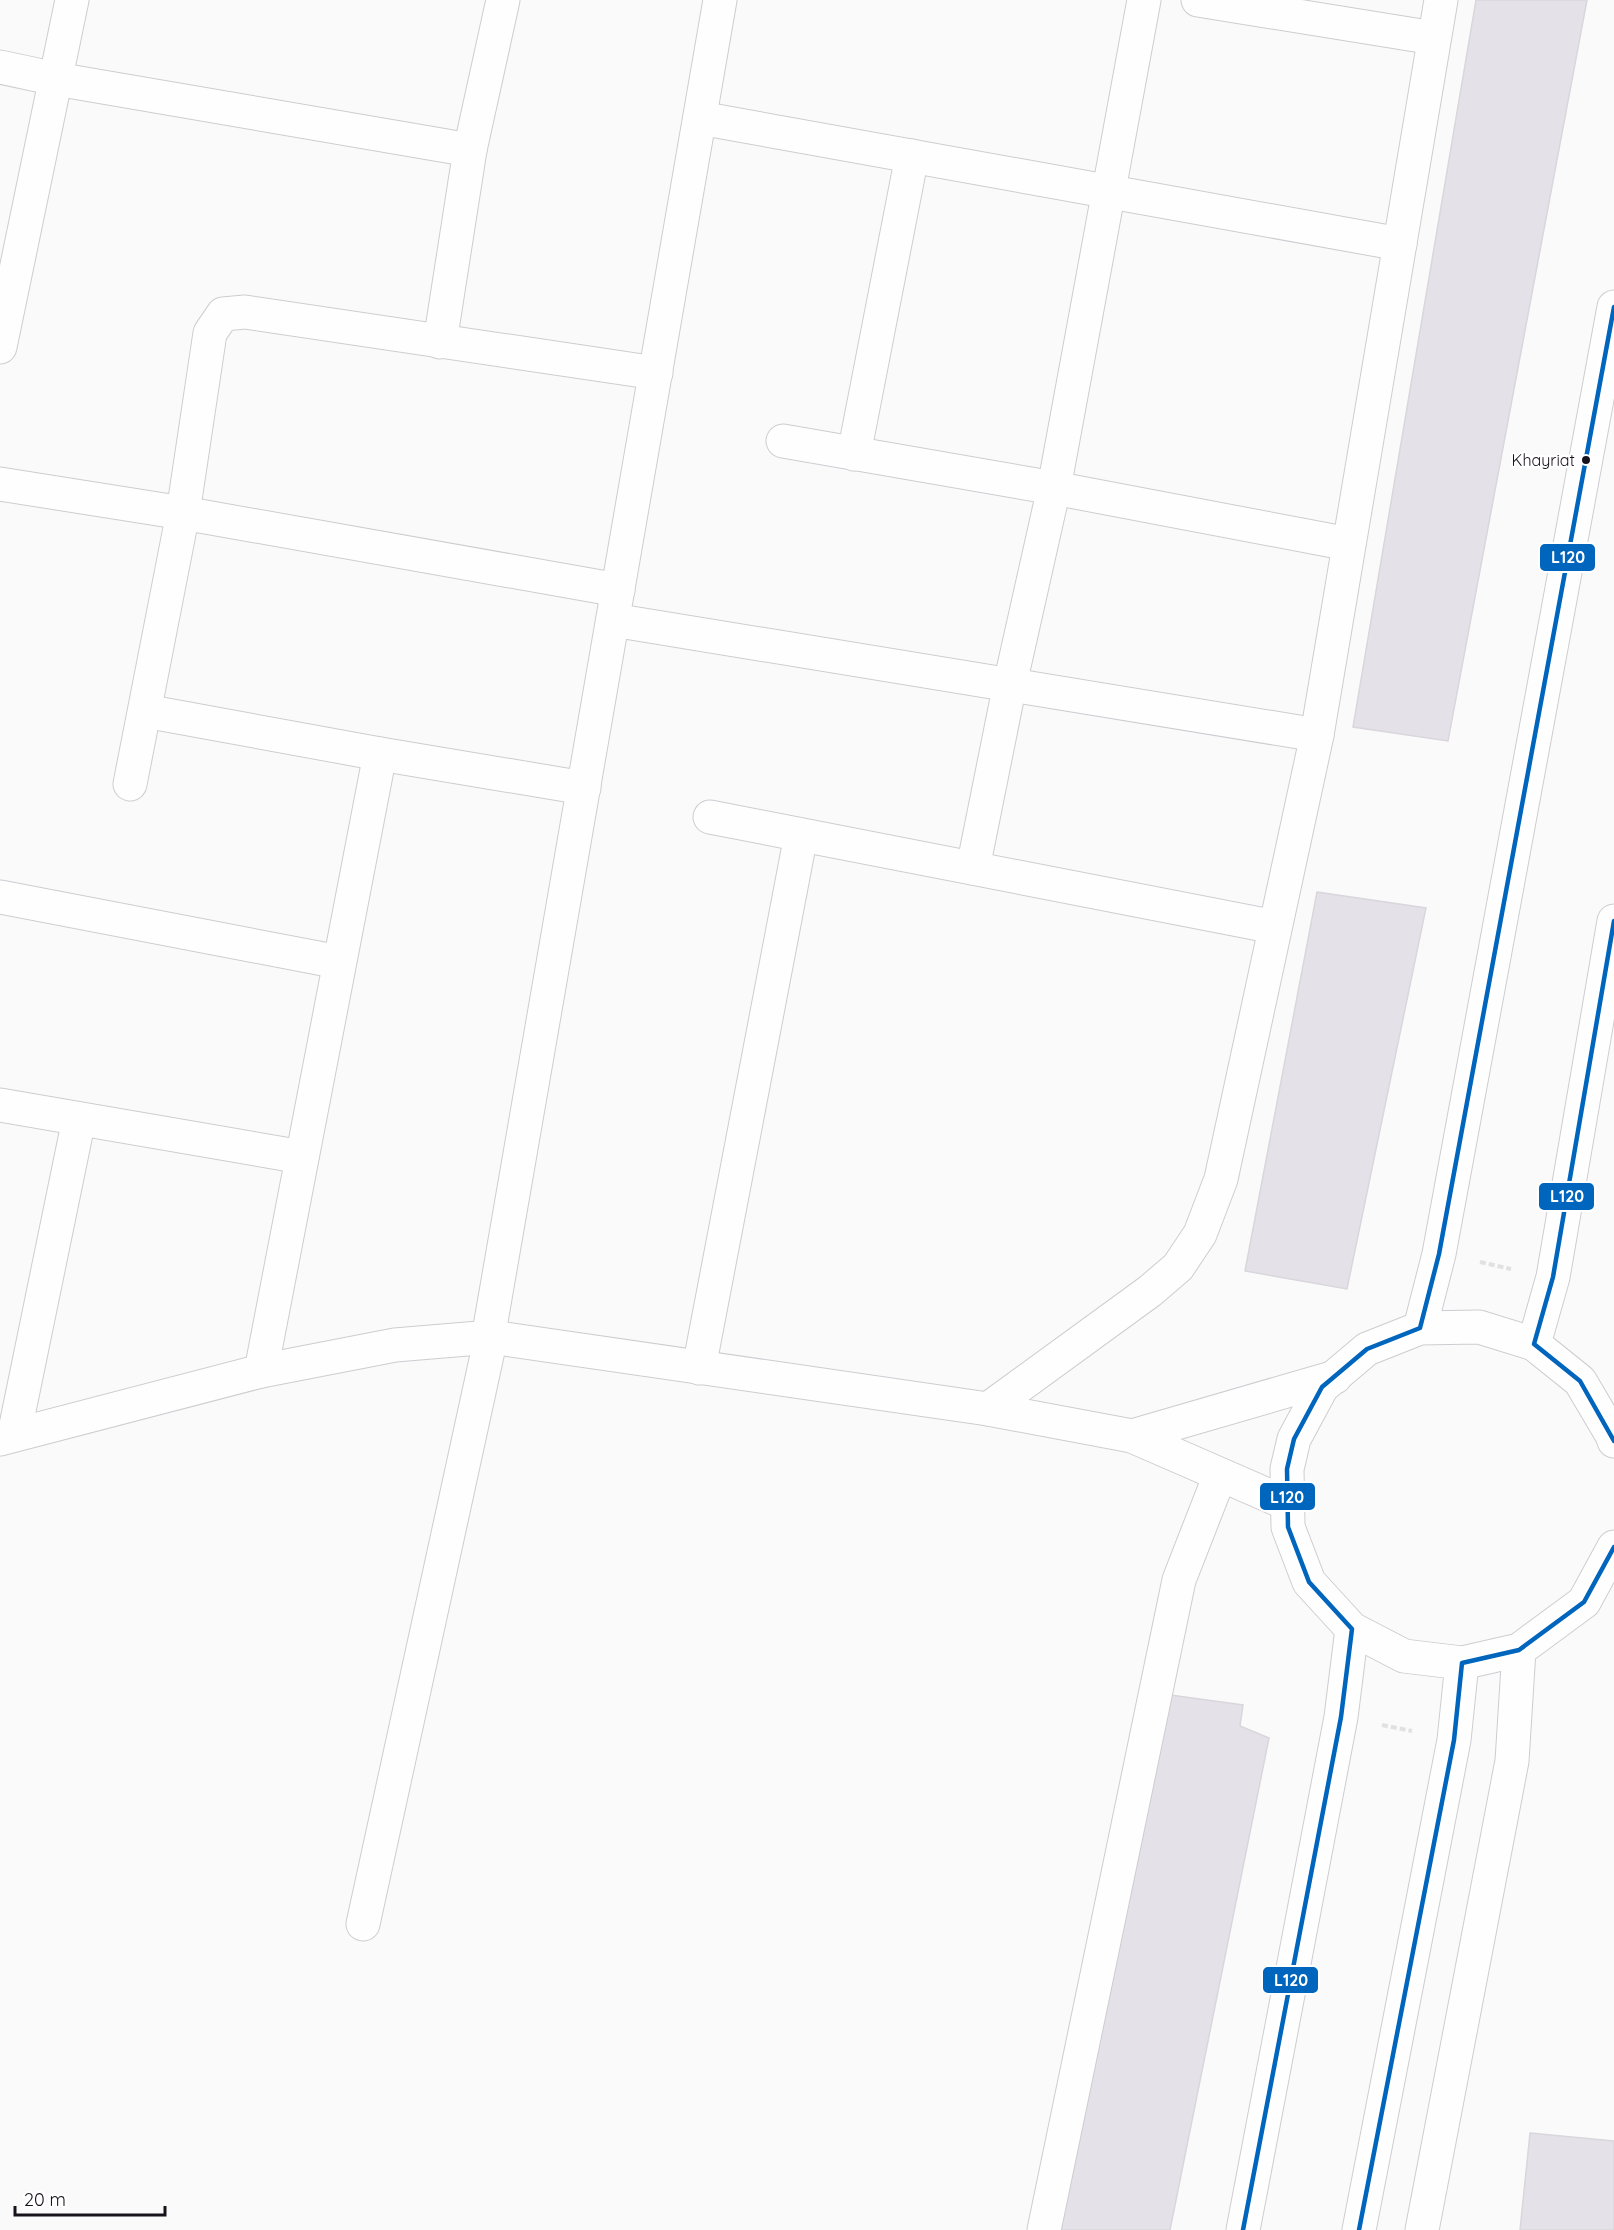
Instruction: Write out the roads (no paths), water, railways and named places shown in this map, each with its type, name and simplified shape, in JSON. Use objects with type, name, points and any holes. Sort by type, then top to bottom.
[{"type":"street","points":[[0,347],[72,0]]},
{"type":"street","points":[[440,342],[470,150],[503,0]]},
{"type":"street","points":[[363,1924],[491,1337],[490,1327],[720,0]]},
{"type":"street","points":[[973,868],[1010,684],[1054,488],[1144,0]]},
{"type":"street","points":[[1198,0],[1434,38]]},
{"type":"street","points":[[988,1409],[1150,1291],[1178,1267],[1200,1234],[1221,1179],[1317,735],[1441,0]]},
{"type":"street","points":[[0,67],[56,79],[470,150]]},
{"type":"street","points":[[700,118],[1400,244]]},
{"type":"street","points":[[854,454],[912,156]]},
{"type":"street","points":[[1420,1328],[1439,1254],[1614,307]]},
{"type":"street","points":[[130,784],[183,513],[210,333],[223,314],[245,312],[656,374]]},
{"type":"street","points":[[783,441],[1054,488],[1349,544]]},
{"type":"street","points":[[0,484],[183,513],[616,605],[1010,684],[1317,735]]},
{"type":"street","points":[[145,711],[584,788]]},
{"type":"street","points":[[261,1371],[380,754]]},
{"type":"street","points":[[710,817],[1275,927]]},
{"type":"street","points":[[699,1368],[801,835]]},
{"type":"street","points":[[0,897],[339,962]]},
{"type":"street","points":[[1534,1344],[1553,1277],[1614,921]]},
{"type":"street","points":[[0,1105],[302,1157]]},
{"type":"street","points":[[79,1119],[7,1437],[261,1371],[395,1345],[491,1337],[988,1409],[1132,1436],[1288,1504]]},
{"type":"street","points":[[1614,1441],[1580,1381],[1534,1344],[1479,1327],[1420,1328],[1367,1349],[1322,1387],[1294,1439],[1287,1469],[1288,1527],[1309,1582],[1352,1629],[1404,1656],[1462,1663],[1519,1650],[1584,1602],[1614,1547]]},
{"type":"street","points":[[1132,1436],[1335,1377]]},
{"type":"street","points":[[1044,2230],[1179,1580],[1220,1474]]},
{"type":"street","points":[[1244,2230],[1341,1717],[1352,1629]]},
{"type":"street","points":[[1422,2230],[1512,1761],[1519,1650]]},
{"type":"street","points":[[1359,2230],[1454,1740],[1462,1663]]},
{"type":"place","name":"Khayriat","points":[[1586,460]]}]
